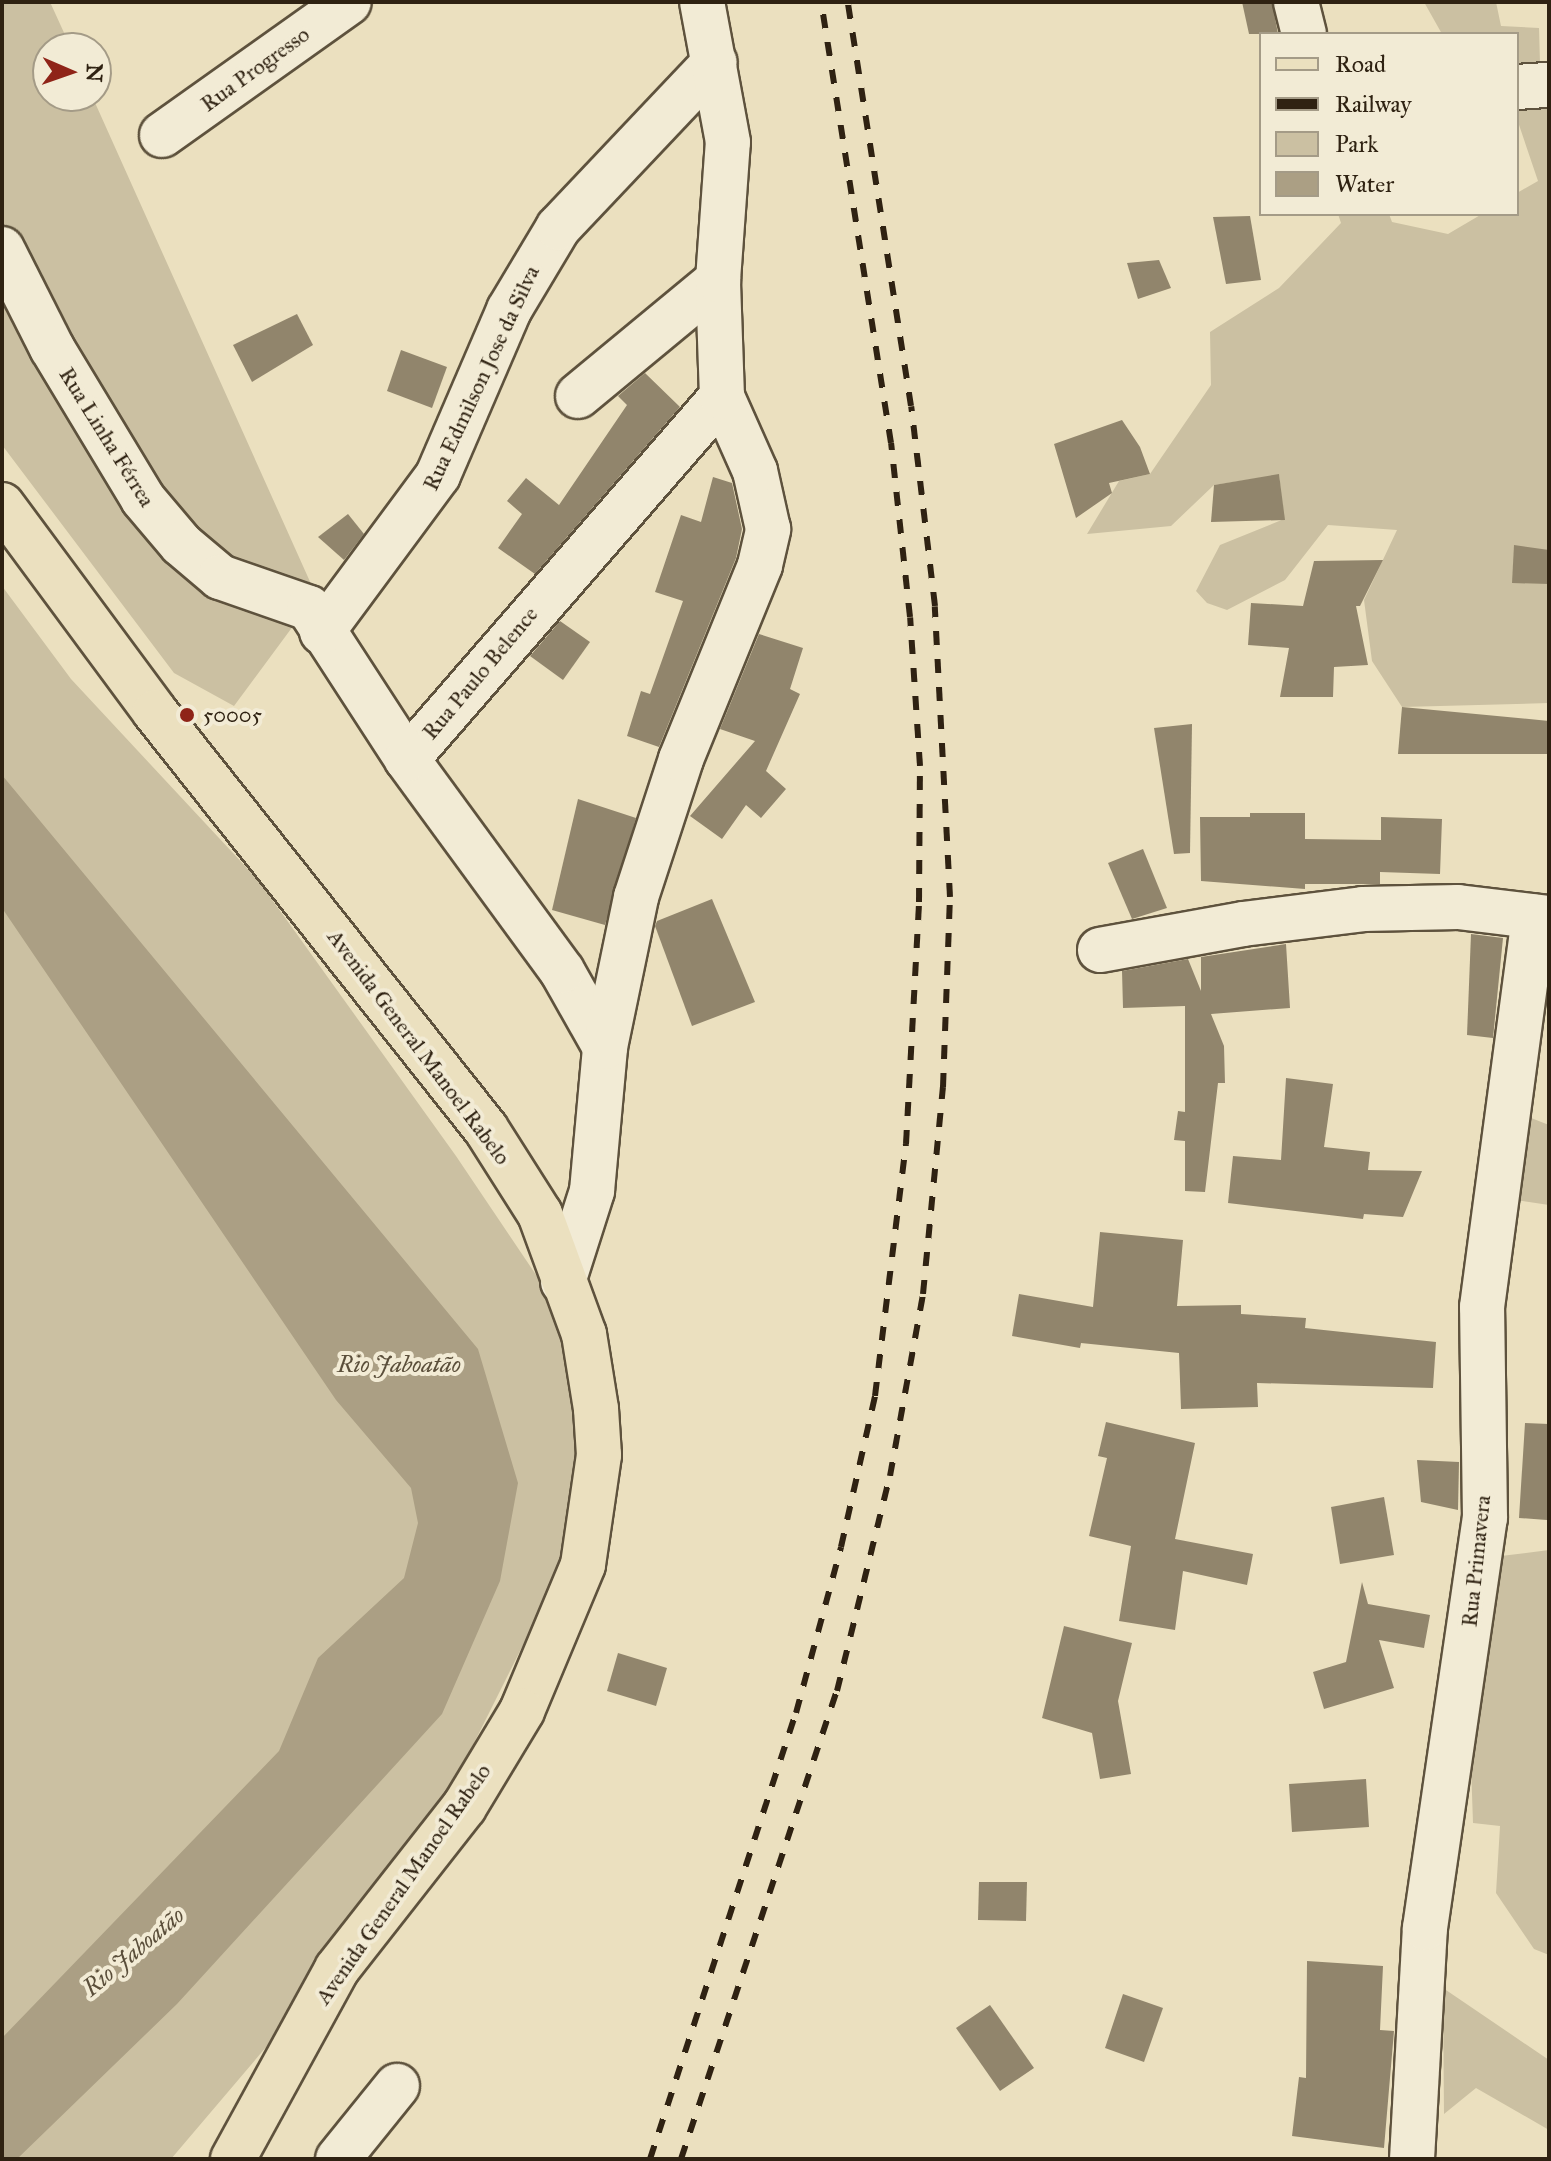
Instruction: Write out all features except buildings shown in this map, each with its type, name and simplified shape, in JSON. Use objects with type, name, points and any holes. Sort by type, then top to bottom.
[{"type":"main road","name":"Avenida General Manoel Rabelo","points":[[2,505],[155,712],[486,1129],[540,1214],[584,1334],[596,1409],[599,1455],[583,1565],[522,1711],[464,1807],[337,1969],[233,2159]]},
{"type":"street","name":"Rua Progresso","points":[[162,135],[349,2]]},
{"type":"street","points":[[563,1282],[592,1191],[605,1047],[654,835],[765,545],[765,498],[722,397],[718,280],[728,142],[702,2]]},
{"type":"street","points":[[1296,2],[1304,32]]},
{"type":"street","name":"Rua Edmilson Jose da Silva","points":[[322,632],[438,475],[509,310],[558,228],[715,62]]},
{"type":"street","points":[[1519,87],[1549,85]]},
{"type":"street","name":"Rua Linha Férrea","points":[[2,249],[104,440],[162,522],[220,577],[299,601],[407,759]]},
{"type":"street","points":[[578,396],[718,280]]},
{"type":"street","name":"Rua Paulo Belence","points":[[605,1047],[562,971],[407,759],[722,397]]},
{"type":"street","points":[[1100,950],[1243,924],[1363,909],[1458,907],[1542,917]]},
{"type":"street","name":"Rua Primavera","points":[[1412,2159],[1425,1928],[1485,1518],[1482,1307],[1542,917]]},
{"type":"street","points":[[338,2159],[397,2086]]},
{"type":"green space","points":[[2,2],[50,2],[64,32],[32,32],[32,112],[99,112],[316,595],[234,706],[174,673],[2,445]]},
{"type":"green space","points":[[1424,2],[1496,2],[1501,26],[1539,28],[1540,63],[1519,65],[1519,32],[1441,32]]},
{"type":"green space","points":[[1549,95],[1549,703],[1402,707],[1372,661],[1364,600],[1397,530],[1328,525],[1285,580],[1227,610],[1207,603],[1196,591],[1220,545],[1284,519],[1279,475],[1214,485],[1171,526],[1087,534],[1119,481],[1150,474],[1211,385],[1210,332],[1279,288],[1341,223],[1339,216],[1390,216],[1392,222],[1448,234],[1479,216],[1519,216],[1519,192],[1538,181],[1519,125],[1519,101]]},
{"type":"green space","points":[[2,586],[71,679],[258,880],[456,1156],[559,1309],[580,1427],[564,1563],[447,1797],[278,2033],[171,2159],[2,2159]]},
{"type":"green space","points":[[1526,1116],[1549,1125],[1549,1205],[1515,1200]]},
{"type":"green space","points":[[1549,1550],[1549,1955],[1534,1949],[1496,1893],[1500,1826],[1473,1823],[1470,1736],[1501,1556]]},
{"type":"green space","points":[[1443,1988],[1549,2060],[1549,2130],[1476,2088],[1444,2114]]},
{"type":"water","name":"Rio Jaboatão","points":[[2,775],[478,1349],[518,1483],[500,1581],[442,1714],[177,2004],[17,2159],[2,2159],[2,2038],[279,1751],[318,1658],[404,1578],[418,1523],[411,1488],[336,1400],[2,908]]},
{"type":"railway","points":[[650,2159],[796,1713],[841,1547],[875,1396],[906,1144],[919,902],[920,766],[910,617],[891,443],[821,2]]},
{"type":"railway","points":[[681,2159],[837,1691],[890,1476],[923,1294],[943,1087],[950,897],[935,606],[911,406],[848,2]]},
{"type":"place","name":"50005","points":[[187,715]]}]
